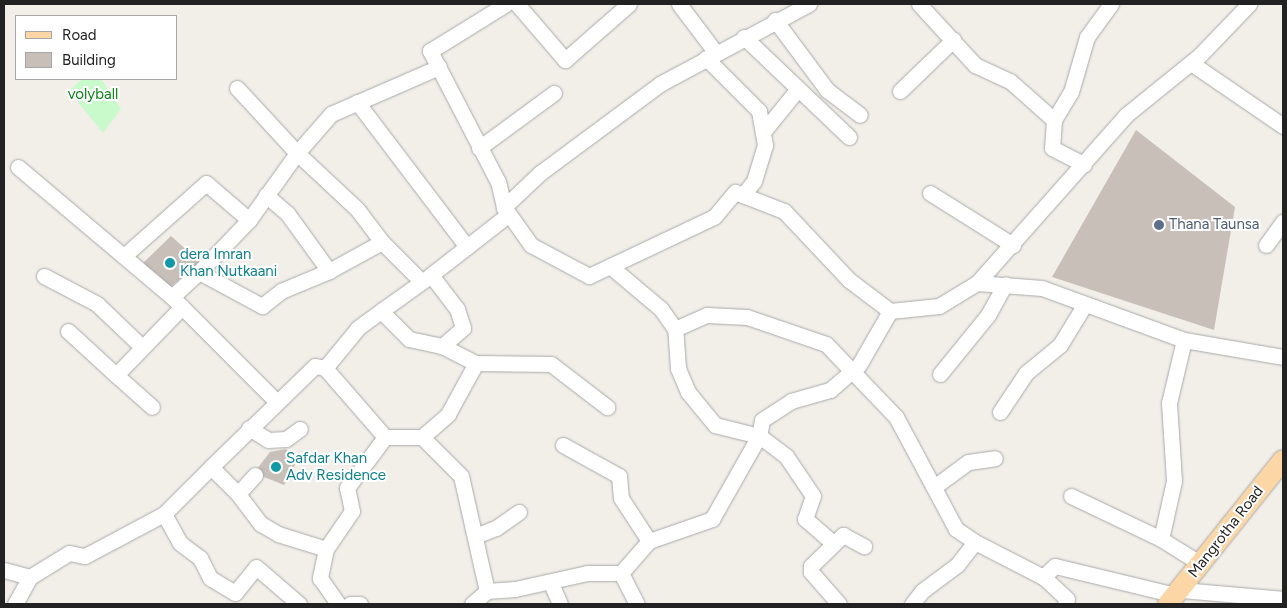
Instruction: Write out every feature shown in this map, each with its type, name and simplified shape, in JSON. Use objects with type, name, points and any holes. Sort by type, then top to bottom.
[{"type":"main road","name":"Mangrotha Road","points":[[1175,596],[1283,460]]},
{"type":"street","points":[[506,4],[430,51],[498,182],[507,210],[531,245],[589,276],[714,217],[735,192],[784,211],[849,280],[890,311],[939,306],[978,283],[1126,116],[1191,62],[1249,4]]},
{"type":"street","points":[[517,4],[564,60],[629,4]]},
{"type":"street","points":[[679,4],[711,56],[759,111],[765,145],[757,172],[743,196]]},
{"type":"street","points":[[325,368],[358,328],[467,247],[507,210],[540,174],[652,89],[775,20],[809,4]]},
{"type":"street","points":[[918,4],[975,65],[1010,81],[1054,120]]},
{"type":"street","points":[[1084,164],[1052,148],[1054,120],[1072,92],[1086,37],[1111,4]]},
{"type":"street","points":[[775,20],[827,90],[860,115]]},
{"type":"street","points":[[744,37],[849,138]]},
{"type":"street","points":[[900,91],[953,40]]},
{"type":"street","points":[[1191,62],[1283,126]]},
{"type":"street","points":[[116,375],[177,302],[199,272],[249,220],[296,153],[331,114],[439,67]]},
{"type":"street","points":[[237,88],[296,153],[357,209],[382,242],[426,278],[457,309],[463,328],[442,346]]},
{"type":"street","points":[[763,132],[797,90]]},
{"type":"street","points":[[479,148],[554,94]]},
{"type":"street","points":[[357,102],[467,247]]},
{"type":"street","points":[[18,167],[125,255],[177,302],[276,402]]},
{"type":"street","points":[[125,255],[206,183],[249,220]]},
{"type":"street","points":[[930,193],[1013,245]]},
{"type":"street","points":[[266,195],[287,213],[329,271]]},
{"type":"street","points":[[1266,245],[1283,222]]},
{"type":"street","points":[[199,272],[262,306],[281,291],[329,271],[382,242]]},
{"type":"street","points":[[610,266],[661,309],[675,329],[678,368],[688,392],[715,425],[759,436],[786,456],[814,500],[805,520],[833,543]]},
{"type":"street","points":[[44,276],[98,304],[141,346]]},
{"type":"street","points":[[978,283],[1042,288],[1184,340],[1283,356]]},
{"type":"street","points":[[940,374],[988,315],[1005,284]]},
{"type":"street","points":[[1000,412],[1026,373],[1060,345],[1085,304]]},
{"type":"street","points":[[381,311],[409,339],[442,346],[476,363],[551,364],[607,407]]},
{"type":"street","points":[[472,604],[487,590],[551,582],[588,573],[621,573],[649,541],[712,519],[759,436],[762,420],[790,401],[830,390],[850,373],[890,311]]},
{"type":"street","points":[[675,329],[707,315],[747,317],[826,344],[850,373],[896,417],[956,529],[975,542],[1043,576],[1067,599],[1065,604]]},
{"type":"street","points":[[68,331],[152,407]]},
{"type":"street","points":[[1161,539],[1174,481],[1169,403],[1184,340]]},
{"type":"street","points":[[15,604],[30,577],[69,553],[85,556],[164,514],[276,402],[315,366],[325,368],[385,437],[422,437],[448,414],[476,363]]},
{"type":"street","points":[[250,428],[268,440],[286,439],[300,429]]},
{"type":"street","points":[[360,604],[341,604],[320,578],[326,549],[352,511],[347,488],[385,437]]},
{"type":"street","points":[[422,437],[461,476],[487,590]]},
{"type":"street","points":[[564,446],[619,476],[621,498],[649,541]]},
{"type":"street","points":[[934,486],[968,462],[995,458]]},
{"type":"street","points":[[211,467],[238,494],[261,524],[278,534],[326,549]]},
{"type":"street","points":[[238,494],[255,474]]},
{"type":"street","points":[[1071,496],[1161,539],[1201,564]]},
{"type":"street","points":[[474,536],[496,528],[518,512]]},
{"type":"street","points":[[164,514],[180,543],[200,558],[210,578],[235,593],[256,567],[299,604]]},
{"type":"street","points":[[839,604],[810,569],[833,543],[843,535],[864,546]]},
{"type":"street","points":[[912,604],[957,565],[975,542]]},
{"type":"street","points":[[1043,576],[1055,566],[1175,596],[1283,599]]},
{"type":"street","points":[[4,570],[30,577]]},
{"type":"street","points":[[621,573],[637,604]]},
{"type":"street","points":[[551,582],[560,604]]},
{"type":"green space","name":"volyball","points":[[81,80],[102,80],[121,109],[103,133],[69,91]]},
{"type":"building","points":[[1136,130],[1235,207],[1214,330],[1052,277]]},
{"type":"building","name":"dera Imran Khan Nutkaani","points":[[171,236],[200,262],[168,289],[141,265]]},
{"type":"building","name":"Safdar Khan Adv Residence","points":[[286,449],[297,461],[284,485],[254,473],[270,452]]},
{"type":"place","name":"Thana Taunsa","points":[[1159,225]]},
{"type":"place","name":"dera Imran Khan Nutkaani","points":[[170,263]]},
{"type":"place","name":"Safdar Khan Adv Residence","points":[[276,467]]}]
